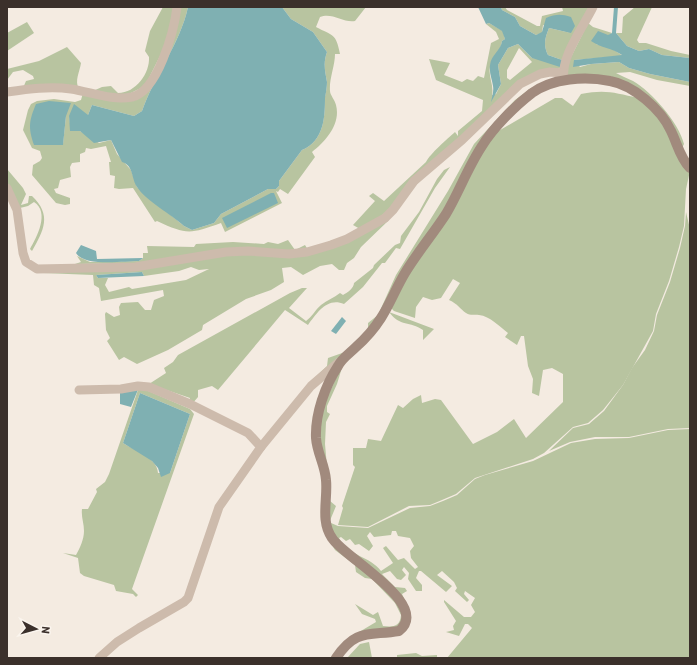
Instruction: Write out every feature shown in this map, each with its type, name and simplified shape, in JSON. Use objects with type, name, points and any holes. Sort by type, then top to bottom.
[{"type":"street","points":[[7,92],[55,87],[120,99],[133,97],[141,93],[147,87],[158,68],[172,36],[177,7]]},
{"type":"street","points":[[564,77],[573,43],[593,7]]},
{"type":"street","points":[[7,188],[17,210],[22,254],[26,262],[37,269],[135,267],[226,252],[248,251],[288,254],[307,252],[347,239],[384,218],[393,210],[414,181],[462,140],[520,84],[540,74],[550,72],[564,77],[609,80],[633,91],[651,106],[666,122],[684,160],[690,168]]},
{"type":"street","points":[[99,658],[117,642],[184,602],[188,598],[219,507],[261,447],[311,386],[342,360],[373,330],[382,317],[417,254],[445,215],[482,145],[522,101],[533,92],[564,77]]},
{"type":"street","points":[[336,658],[352,640],[371,633],[398,631],[406,623],[407,618],[406,612],[390,589],[359,561],[339,547],[331,537],[326,525],[326,480],[316,446],[317,416],[337,367],[342,360]]},
{"type":"street","points":[[79,390],[121,389],[138,386],[149,387],[190,404],[248,433],[261,447]]},
{"type":"green space","points":[[163,7],[175,7],[170,36],[145,86],[125,96],[93,91],[102,87],[111,86],[118,93],[125,92],[131,90],[141,81],[149,63],[149,57],[145,51],[150,31]]},
{"type":"green space","points":[[179,7],[188,7],[179,34],[153,85],[142,111],[134,116],[92,105],[88,115],[69,116],[71,131],[80,131],[99,143],[111,140],[117,154],[131,170],[137,187],[184,226],[192,230],[214,223],[221,214],[268,189],[276,189],[279,186],[279,181],[302,150],[315,141],[322,128],[327,86],[325,63],[327,52],[313,32],[291,19],[282,7],[366,7],[355,21],[346,21],[324,16],[320,17],[316,27],[333,36],[337,42],[340,54],[335,54],[330,82],[330,93],[335,103],[337,112],[331,132],[312,152],[315,157],[288,194],[280,189],[278,192],[276,191],[282,203],[225,232],[221,223],[195,231],[182,231],[157,221],[155,222],[133,188],[114,188],[115,176],[110,175],[109,162],[111,162],[106,146],[91,149],[86,148],[85,152],[80,154],[80,162],[72,163],[70,167],[71,177],[60,180],[58,188],[54,189],[56,193],[70,198],[70,204],[65,205],[56,203],[32,175],[33,165],[42,158],[40,151],[32,148],[23,130],[31,104],[37,101],[54,99],[75,102],[81,100],[83,93],[121,101],[154,80]],"holes":[[[66,116],[63,144],[34,145]]]},
{"type":"green space","points":[[501,7],[505,7],[507,10],[537,26],[540,26],[542,16],[563,11],[562,7],[590,7],[562,68],[537,73],[461,140],[392,209],[360,229],[353,225],[375,201],[369,196],[373,193],[384,201],[426,162],[455,132],[458,136],[458,131],[482,111],[483,100],[436,80],[429,59],[450,63],[444,75],[462,82],[467,79],[473,81],[478,76],[484,78],[491,43],[499,39],[496,32],[486,24],[489,23],[503,31],[505,39],[502,41],[490,67],[492,95],[496,94],[501,84],[498,65],[508,48],[518,44],[532,58],[562,60],[548,55],[545,45],[546,35],[549,28],[571,33],[543,25],[542,33],[536,35],[520,26],[515,17],[502,10]],"holes":[[[519,48],[532,62],[510,80],[507,78],[507,70]]]},
{"type":"green space","points":[[635,7],[652,7],[637,40],[639,43],[646,43],[690,55],[690,58],[662,55],[649,49],[639,51],[627,46],[616,33],[622,33],[623,17]]},
{"type":"green space","points":[[27,22],[34,33],[7,51],[7,33]]},
{"type":"green space","points":[[588,23],[593,27],[612,33],[596,44],[611,48],[623,56],[574,60],[580,67],[591,64],[619,62],[629,68],[650,74],[690,82],[690,86],[657,80],[630,72],[616,73],[640,86],[664,109],[677,127],[684,144],[682,148],[672,129],[634,90],[566,76],[567,65]]},
{"type":"green space","points":[[67,47],[81,63],[77,79],[79,89],[23,88],[26,81],[34,79],[33,76],[23,70],[13,72],[7,80],[7,69],[39,61]]},
{"type":"green space","points":[[590,80],[619,85],[641,99],[664,122],[681,158],[690,171],[686,189],[684,226],[669,281],[656,314],[653,331],[623,385],[603,410],[588,423],[573,427],[544,453],[533,459],[475,478],[456,494],[430,505],[409,506],[368,527],[338,525],[343,508],[342,506],[355,467],[353,465],[353,448],[366,448],[368,439],[381,441],[398,405],[403,408],[413,399],[421,395],[422,403],[435,399],[441,400],[473,444],[497,432],[514,419],[526,438],[563,402],[563,374],[552,368],[543,370],[539,396],[532,393],[533,379],[528,366],[524,336],[521,336],[517,345],[505,337],[508,333],[491,320],[483,316],[468,314],[449,300],[460,283],[453,279],[441,298],[432,300],[423,297],[416,307],[415,318],[394,311],[389,306],[407,270],[450,210],[480,151],[497,128],[517,107],[528,97],[539,90],[550,85],[559,82]],"holes":[[[590,81],[619,86],[639,98],[610,92],[597,92],[581,94],[573,106],[562,98],[555,98],[495,133],[513,112],[544,88],[566,82]]]},
{"type":"green space","points":[[550,81],[492,130],[455,194],[371,329],[348,349],[368,330],[368,323],[378,315],[396,275],[448,191],[474,144],[515,100],[531,88]]},
{"type":"green space","points":[[450,167],[435,188],[400,249],[396,248],[385,263],[382,263],[363,287],[344,304],[338,302],[328,304],[319,311],[308,325],[285,310],[218,390],[212,386],[198,390],[198,397],[192,404],[189,402],[190,398],[149,384],[166,373],[164,368],[173,362],[178,355],[290,293],[302,288],[307,288],[289,308],[306,321],[323,303],[340,293],[343,295],[346,293],[352,288],[354,283],[373,268],[374,265],[395,245],[400,243],[401,236],[419,212],[437,179],[444,170]]},
{"type":"green space","points":[[7,169],[23,188],[26,194],[21,205],[28,203],[29,196],[32,196],[38,203],[44,216],[43,229],[32,251],[30,249],[41,225],[41,212],[39,206],[34,202],[28,206],[20,208],[7,185]]},
{"type":"green space","points":[[686,212],[690,229],[690,428],[668,429],[629,437],[595,437],[570,442],[549,451],[573,428],[589,424],[604,411],[623,385],[632,368],[645,350],[654,331],[657,315],[670,282],[680,248],[685,226]]},
{"type":"green space","points":[[389,220],[361,247],[354,258],[347,263],[344,270],[339,270],[332,264],[320,266],[303,275],[291,267],[282,268],[284,282],[271,290],[246,299],[203,325],[202,330],[168,350],[137,364],[124,357],[119,360],[107,341],[110,338],[106,330],[105,314],[106,312],[114,317],[120,315],[119,307],[121,303],[138,302],[145,310],[151,310],[154,300],[164,296],[163,290],[101,301],[99,288],[94,285],[93,275],[43,273],[232,253],[289,256]],"holes":[[[191,267],[199,270],[209,269],[186,280],[132,289],[129,287],[109,292],[105,285],[108,278],[98,278],[96,275],[142,272],[144,276],[179,271]]]},
{"type":"green space","points":[[288,240],[295,250],[305,245],[308,250],[271,251],[153,263],[75,264],[81,262],[77,256],[90,262],[139,261],[143,258],[143,253],[148,253],[147,246],[194,247],[196,244],[233,242],[264,244],[268,242],[278,244]]},
{"type":"green space","points":[[389,312],[434,329],[423,340],[423,330],[397,320]]},
{"type":"green space","points":[[345,352],[307,385],[327,366],[328,358]]},
{"type":"green space","points":[[344,361],[337,384],[327,406],[327,412],[330,414],[326,422],[325,444],[330,501],[336,506],[329,523],[319,426],[326,400]]},
{"type":"green space","points":[[139,387],[190,409],[194,414],[132,589],[138,595],[136,597],[133,594],[116,591],[114,585],[84,576],[80,573],[78,558],[63,553],[76,555],[82,543],[84,534],[82,509],[88,509],[97,492],[96,489],[105,482]],"holes":[[[140,393],[190,414],[170,473],[158,473],[157,467],[150,459],[123,443]]]},
{"type":"green space","points":[[690,429],[690,658],[447,658],[472,628],[468,624],[465,624],[459,636],[446,632],[454,630],[453,626],[456,621],[444,600],[464,617],[471,617],[475,612],[471,605],[475,598],[465,591],[464,594],[469,600],[467,602],[455,591],[457,588],[454,582],[442,571],[437,575],[452,586],[446,592],[421,571],[419,571],[416,578],[422,585],[422,591],[416,591],[408,579],[409,573],[404,567],[402,570],[406,575],[401,580],[397,579],[390,571],[382,574],[395,587],[405,588],[407,591],[402,594],[408,609],[410,620],[408,628],[403,632],[395,634],[361,638],[338,658],[352,642],[359,638],[367,636],[374,635],[402,632],[408,621],[406,609],[399,597],[387,584],[339,545],[330,530],[331,523],[338,526],[368,528],[410,508],[430,506],[443,501],[457,495],[475,479],[533,461],[571,443],[595,439],[629,438],[668,430]],"holes":[[[392,531],[396,531],[398,536],[410,538],[414,546],[410,551],[411,558],[418,567],[415,569],[404,558],[398,560],[386,546],[383,548],[393,563],[381,571],[371,562],[348,549],[339,538],[341,537],[346,541],[350,539],[355,545],[359,544],[369,551],[373,546],[367,536],[370,532],[374,537],[391,535]]]},
{"type":"green space","points":[[325,533],[385,587],[404,614],[399,629],[367,631],[335,658],[330,658],[349,638],[376,622],[375,619],[362,614],[355,604],[373,615],[378,612],[383,626],[398,624],[401,615],[395,603],[372,579],[365,578],[356,572],[355,565],[335,550]]},
{"type":"green space","points":[[369,642],[372,658],[347,658],[360,644]]},
{"type":"green space","points":[[416,653],[422,656],[437,655],[437,658],[397,658],[397,655]]},
{"type":"water","points":[[188,7],[282,7],[291,19],[313,32],[327,52],[325,71],[327,88],[324,120],[319,135],[315,141],[302,150],[279,181],[279,186],[276,189],[268,189],[221,214],[214,223],[192,230],[184,226],[141,192],[135,184],[129,166],[122,162],[111,140],[94,143],[80,131],[70,131],[69,116],[74,104],[88,115],[92,105],[134,116],[142,111],[153,85],[179,34]]},
{"type":"water","points":[[478,7],[501,7],[502,10],[515,17],[520,26],[536,35],[542,32],[546,18],[558,15],[571,17],[575,26],[571,33],[549,28],[546,38],[545,48],[548,55],[562,60],[560,67],[532,58],[518,44],[508,48],[498,65],[501,84],[491,102],[493,88],[490,65],[502,41],[505,39],[502,31],[489,23],[486,24]]},
{"type":"water","points":[[614,7],[618,7],[616,33],[627,46],[639,51],[649,49],[662,55],[690,58],[690,82],[650,74],[629,68],[619,62],[573,67],[574,60],[622,55],[591,41],[598,31],[608,35],[612,33]]},
{"type":"water","points":[[49,101],[71,103],[66,116],[63,145],[34,145],[30,129],[32,115],[36,104]]},
{"type":"water","points":[[271,193],[274,193],[278,203],[227,228],[222,218]]},
{"type":"water","points":[[81,245],[96,251],[97,259],[143,258],[139,261],[95,262],[80,257],[76,253]]},
{"type":"water","points":[[142,272],[144,276],[98,278],[96,275]]},
{"type":"water","points":[[342,317],[346,321],[336,334],[331,331]]},
{"type":"water","points":[[139,387],[131,407],[120,404],[120,391]]},
{"type":"water","points":[[140,393],[190,414],[170,473],[161,477],[158,468],[152,461],[123,443]]}]
